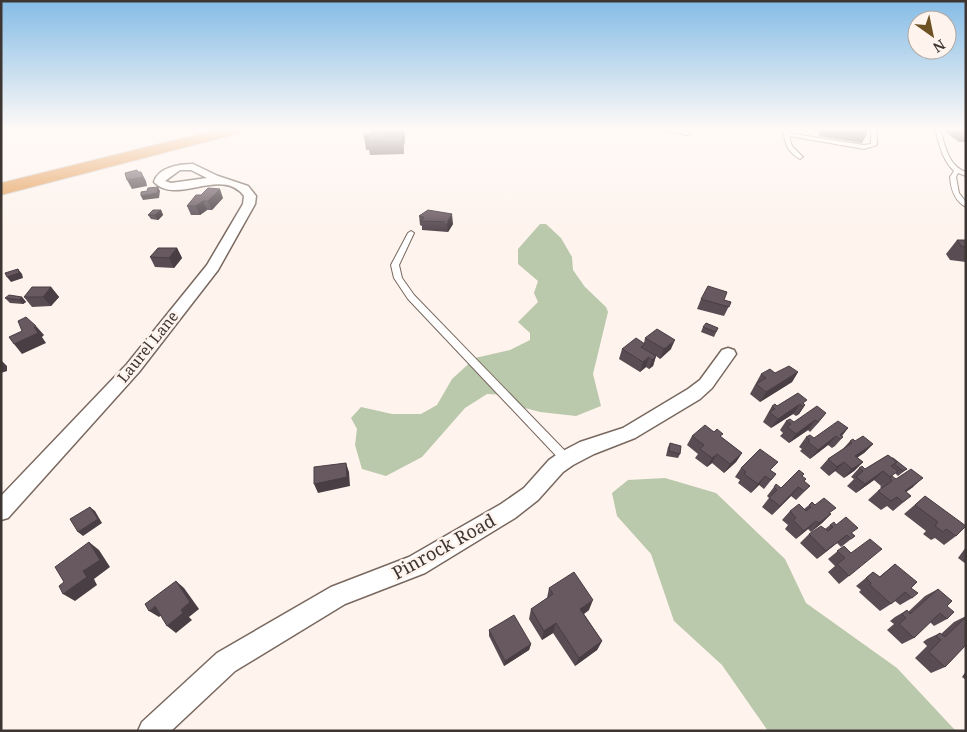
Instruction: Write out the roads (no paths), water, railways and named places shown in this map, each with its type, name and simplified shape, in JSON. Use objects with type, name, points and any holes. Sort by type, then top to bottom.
[{"type":"highway","points":[[1,178],[61,163]]},
{"type":"highway","points":[[1,189],[103,163]]},
{"type":"street","name":"Laurel Lane","points":[[1,511],[133,368],[213,267],[248,208],[250,200],[244,188],[218,180]]},
{"type":"street","name":"Pinrock Road","points":[[151,731],[226,662],[339,595],[398,574],[468,535],[525,499],[556,466],[566,459],[587,448],[629,433],[694,394],[706,384],[728,354]]},
{"type":"lane","points":[[949,163],[957,171],[966,174]]},
{"type":"lane","points":[[957,171],[953,177],[954,188],[960,201],[966,205]]},
{"type":"lane","points":[[411,233],[395,265],[402,284],[412,297],[566,459]]}]
